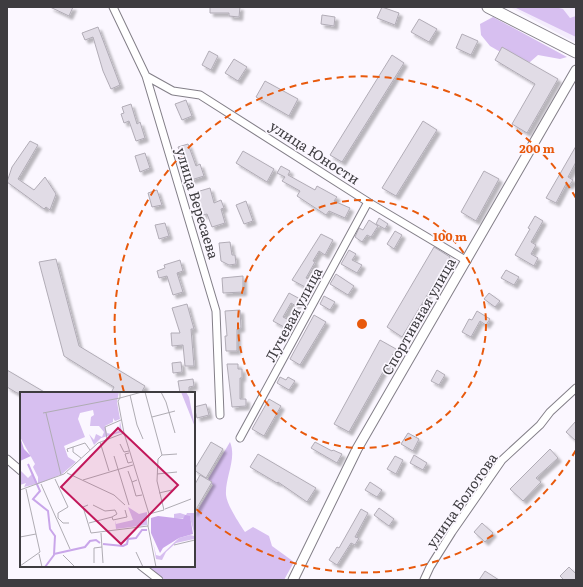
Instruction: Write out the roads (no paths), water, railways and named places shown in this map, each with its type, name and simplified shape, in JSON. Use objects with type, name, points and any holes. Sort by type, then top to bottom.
[{"type":"main road","points":[[488,7],[576,52]]},
{"type":"street","name":"улица Вересаева","points":[[113,7],[146,76],[216,311],[220,414]]},
{"type":"street","name":"Спортивная улица","points":[[293,580],[357,449],[576,70]]},
{"type":"street","name":"улица Юности","points":[[146,76],[173,90],[200,95],[368,202],[466,261]]},
{"type":"street","name":"Лучевая улица","points":[[240,438],[368,202]]},
{"type":"street","name":"улица Болотова","points":[[424,580],[430,567],[452,532],[502,460],[540,425],[550,412],[576,388]]},
{"type":"street","points":[[7,460],[20,470]]},
{"type":"street","points":[[142,567],[159,580]]}]
